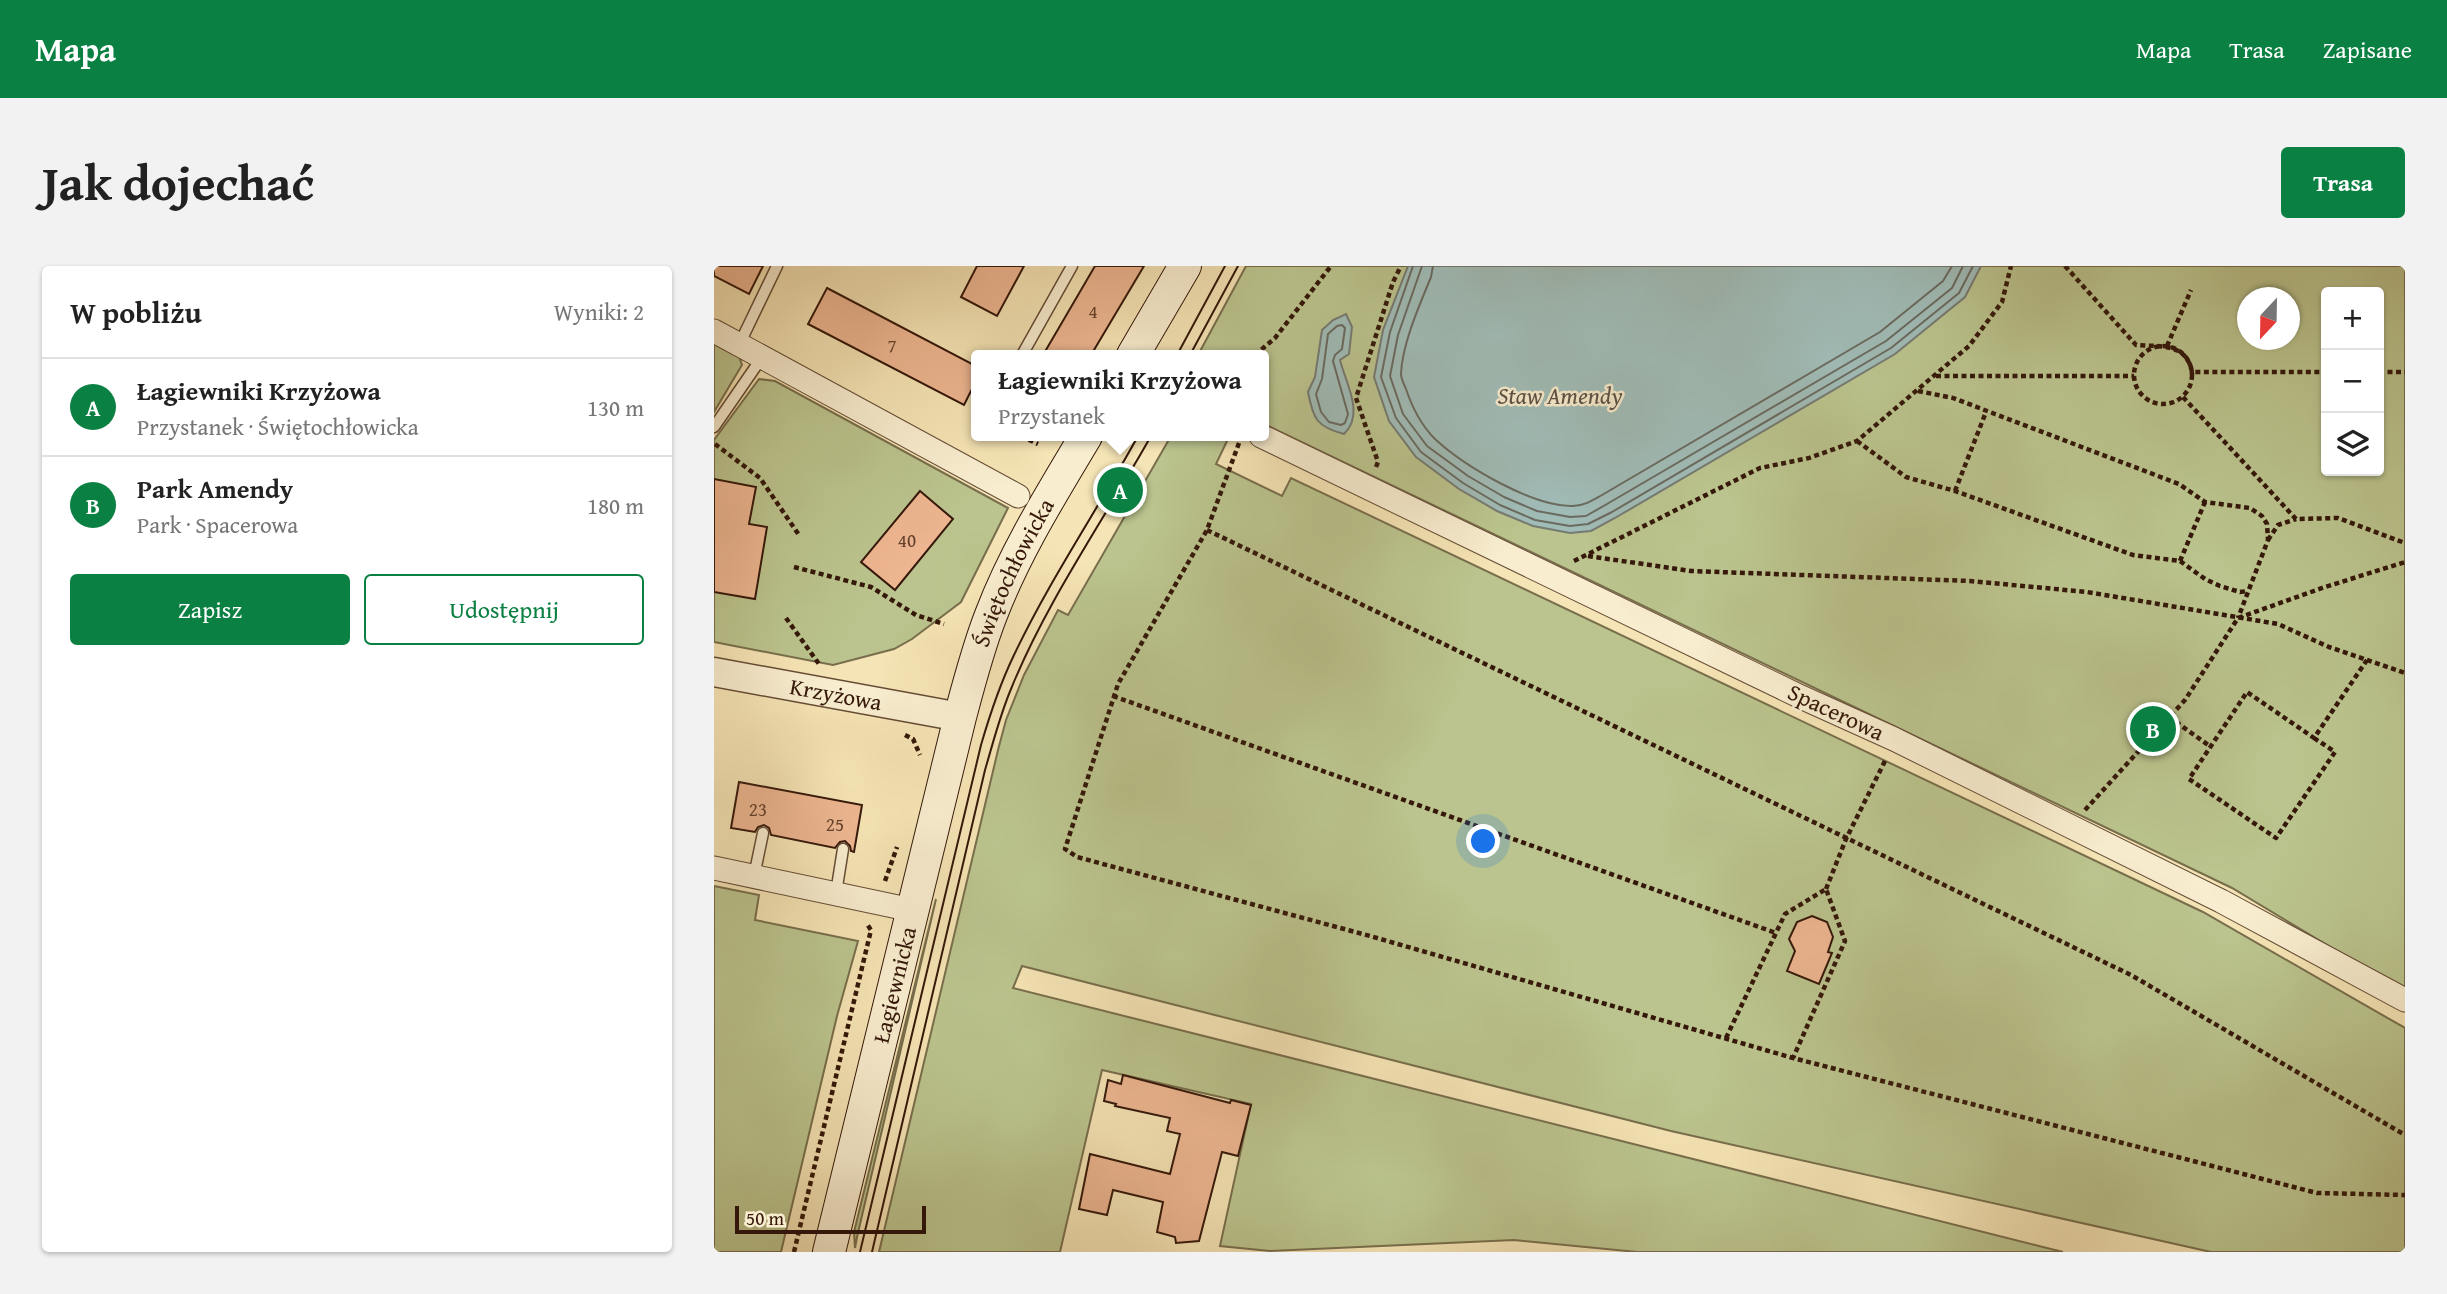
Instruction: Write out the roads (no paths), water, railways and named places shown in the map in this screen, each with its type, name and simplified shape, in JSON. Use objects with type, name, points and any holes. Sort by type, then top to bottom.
[{"type":"main road","points":[[1136,350],[1185,266]]},
{"type":"main road","name":"Świętochłowicka","points":[[960,717],[991,615],[1026,541],[1083,441]]},
{"type":"main road","name":"Łagiewnicka","points":[[829,1252],[960,717]]},
{"type":"street","points":[[714,331],[1018,496]]},
{"type":"street","name":"Spacerowa","points":[[1269,440],[1801,697],[1894,738],[2221,901],[2405,1000]]},
{"type":"street","name":"Krzyżowa","points":[[714,673],[960,717]]},
{"type":"street","points":[[714,868],[912,910]]},
{"type":"lane","points":[[739,345],[777,266]]},
{"type":"lane","points":[[1025,350],[1072,266]]},
{"type":"lane","points":[[714,427],[762,356]]},
{"type":"lane","points":[[754,876],[763,833]]},
{"type":"lane","points":[[836,892],[843,849]]},
{"type":"water","name":"Staw Amendy","points":[[1408,266],[1981,266],[1965,297],[1895,354],[1615,518],[1591,531],[1570,533],[1533,526],[1497,511],[1459,489],[1416,457],[1389,421],[1374,377],[1383,330]]},
{"type":"water","points":[[1346,314],[1352,327],[1349,354],[1340,360],[1354,408],[1350,426],[1344,434],[1322,425],[1314,415],[1308,392],[1315,377],[1322,330],[1333,320]]},
{"type":"tram line","points":[[1180,350],[1225,266]]},
{"type":"tram line","points":[[1193,350],[1238,266]]},
{"type":"tram line","points":[[860,1252],[981,745],[992,711],[1009,666],[1028,627],[1135,441]]},
{"type":"tram line","points":[[872,1252],[985,770],[1003,709],[1041,624],[1148,441]]},
{"type":"place","name":"Łagiewniki Krzyżowa","points":[[1120,490]]},
{"type":"place","name":"Park Amendy","points":[[2153,729]]}]
